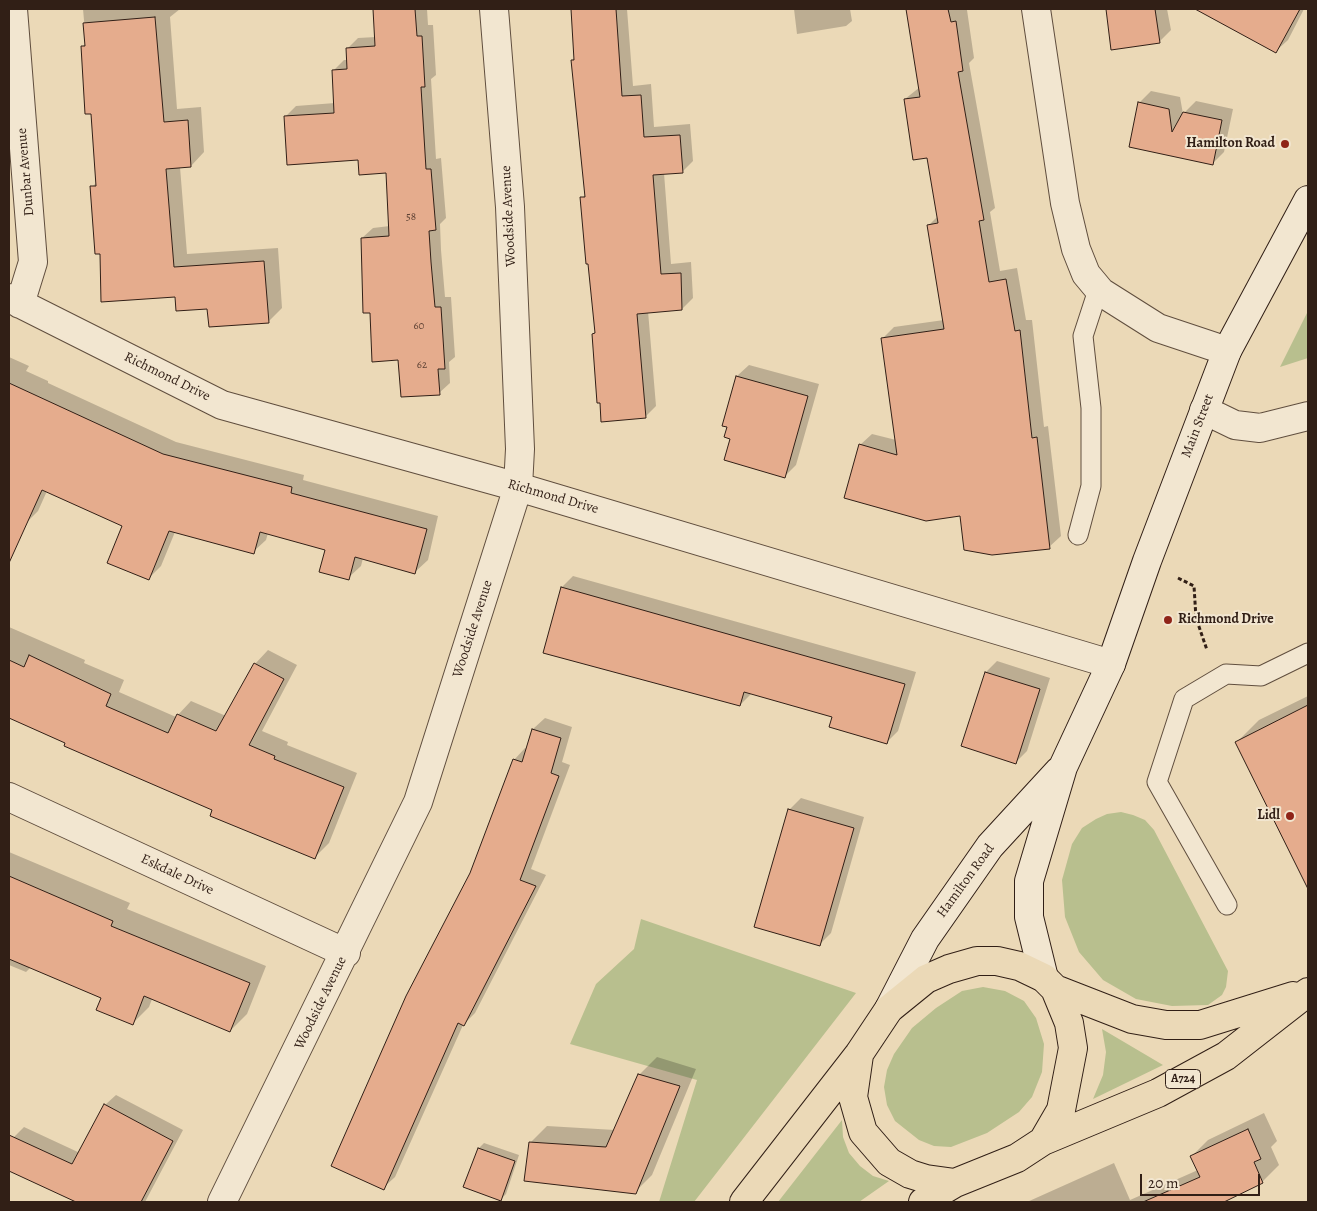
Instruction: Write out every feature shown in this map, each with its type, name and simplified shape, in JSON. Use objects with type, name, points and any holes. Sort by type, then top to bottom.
[{"type":"main road","points":[[744,1202],[859,1054],[889,1009],[926,979],[949,969],[977,961],[997,961],[1019,966],[1049,983],[1069,1023],[1073,1048],[1061,1110],[1043,1141],[1017,1158],[955,1182],[923,1202]]},
{"type":"main road","name":"A724","points":[[1049,983],[1132,1019],[1166,1026],[1200,1025],[1308,991]]},
{"type":"main road","name":"A724","points":[[1043,1141],[1158,1093],[1226,1056],[1308,991]]},
{"type":"main road","points":[[859,1054],[853,1097],[863,1132],[889,1162],[910,1174],[926,1179],[955,1182]]},
{"type":"street","name":"Dunbar Avenue","points":[[13,9],[33,262],[15,301]]},
{"type":"street","name":"Woodside Avenue","points":[[222,1202],[346,953],[418,802],[518,487],[520,449],[510,207],[494,9]]},
{"type":"street","points":[[1036,9],[1065,202],[1076,249],[1086,274],[1098,290],[1158,328],[1227,351]]},
{"type":"street","name":"Main Street","points":[[1112,664],[1227,351],[1308,200]]},
{"type":"street","name":"Richmond Drive","points":[[15,301],[222,405],[518,487],[1112,664]]},
{"type":"street","points":[[1204,410],[1235,425],[1260,428],[1308,416]]},
{"type":"street","name":"Hamilton Road","points":[[1049,983],[1029,917],[1029,881],[1063,767],[1112,664]]},
{"type":"street","name":"Hamilton Road","points":[[889,1009],[924,939],[990,846],[1063,767]]},
{"type":"street","name":"Eskdale Drive","points":[[9,797],[346,953]]},
{"type":"lane","points":[[1078,536],[1091,486],[1091,408],[1083,336],[1098,290]]},
{"type":"lane","points":[[1227,905],[1157,782],[1184,699],[1226,674],[1261,676],[1308,653]]},
{"type":"green space","points":[[1308,311],[1308,358],[1280,367]]},
{"type":"green space","points":[[1121,812],[1145,820],[1154,830],[1228,971],[1226,987],[1222,995],[1208,1005],[1172,1006],[1136,999],[1103,980],[1079,952],[1065,917],[1062,880],[1072,844],[1082,828],[1107,814]]},
{"type":"green space","points":[[641,919],[856,993],[694,1202],[659,1202],[697,1080],[570,1044],[596,984],[634,949]]},
{"type":"green space","points":[[983,987],[1005,991],[1024,1001],[1036,1018],[1044,1044],[1042,1072],[1032,1097],[1019,1112],[987,1133],[951,1147],[934,1146],[919,1140],[895,1121],[887,1105],[884,1087],[887,1070],[894,1054],[912,1028],[936,1008],[962,991]]},
{"type":"green space","points":[[1102,1029],[1163,1065],[1093,1099],[1103,1075],[1106,1052]]},
{"type":"green space","points":[[842,1120],[843,1137],[849,1153],[860,1166],[873,1176],[889,1181],[859,1202],[778,1202]]},
{"type":"building","points":[[373,9],[415,9],[417,36],[422,36],[425,87],[421,87],[426,169],[431,169],[436,230],[429,231],[431,262],[435,307],[441,307],[445,369],[438,369],[440,395],[401,397],[398,360],[372,362],[370,313],[363,313],[361,238],[389,236],[386,173],[359,175],[358,160],[287,165],[284,116],[334,113],[332,70],[347,69],[346,48],[375,46]]},
{"type":"building","points":[[571,9],[616,9],[622,96],[641,95],[644,137],[680,135],[683,173],[653,175],[661,274],[681,273],[682,310],[637,314],[646,418],[601,422],[600,403],[597,403],[592,334],[595,333],[580,197],[585,197],[571,60],[574,60]]},
{"type":"building","points":[[906,9],[948,9],[951,22],[956,21],[963,71],[958,72],[984,220],[979,221],[989,282],[1006,279],[1015,331],[1020,330],[1032,438],[1037,437],[1050,549],[992,555],[964,550],[960,516],[926,521],[844,498],[859,444],[897,455],[881,338],[944,329],[927,225],[938,223],[927,158],[913,160],[904,99],[920,97]]},
{"type":"building","points":[[1106,9],[1155,9],[1160,43],[1111,50]]},
{"type":"building","points":[[1195,9],[1300,9],[1276,53]]},
{"type":"building","points":[[155,17],[164,122],[188,120],[191,167],[166,169],[174,267],[264,261],[269,323],[209,327],[207,309],[176,311],[175,297],[101,302],[100,254],[95,254],[90,186],[96,186],[91,114],[85,114],[81,46],[85,46],[83,23]]},
{"type":"building","points":[[1138,102],[1169,109],[1172,132],[1183,112],[1222,120],[1213,165],[1129,147]]},
{"type":"building","points":[[736,376],[808,396],[785,478],[724,460],[730,439],[724,437],[727,427],[722,426]]},
{"type":"building","points":[[9,383],[163,454],[292,487],[291,493],[427,529],[415,574],[355,557],[349,580],[319,572],[325,550],[260,532],[254,554],[169,531],[149,580],[107,563],[122,526],[42,490],[9,563]]},
{"type":"building","points":[[561,587],[905,684],[887,744],[829,727],[832,717],[744,692],[740,706],[543,653]]},
{"type":"building","points":[[29,655],[111,694],[106,706],[168,733],[177,714],[216,731],[254,663],[284,679],[249,745],[275,756],[274,759],[344,787],[315,859],[210,816],[212,810],[64,746],[65,743],[9,718],[9,660],[24,667]]},
{"type":"building","points":[[985,672],[1040,689],[1016,764],[961,746]]},
{"type":"building","name":"Lidl","points":[[1308,705],[1308,889],[1235,742]]},
{"type":"building","points":[[532,729],[561,738],[551,773],[559,776],[520,880],[536,886],[464,1026],[458,1023],[384,1190],[331,1166],[406,996],[470,873],[513,759],[522,762]]},
{"type":"building","points":[[788,809],[854,828],[820,946],[754,927]]},
{"type":"building","points":[[9,876],[113,921],[111,926],[250,983],[230,1032],[144,996],[133,1025],[96,1010],[101,998],[9,959]]},
{"type":"building","points":[[638,1074],[680,1086],[636,1194],[524,1181],[529,1142],[606,1147]]},
{"type":"building","points":[[104,1104],[173,1141],[141,1202],[76,1202],[9,1171],[9,1135],[72,1164]]},
{"type":"building","points":[[1248,1129],[1261,1159],[1254,1162],[1263,1183],[1224,1202],[1143,1202],[1200,1177],[1190,1156]]},
{"type":"building","points":[[478,1148],[515,1161],[501,1201],[463,1187]]},
{"type":"place","name":"Hamilton Road","points":[[1285,144]]},
{"type":"place","name":"Richmond Drive","points":[[1168,620]]},
{"type":"place","name":"Lidl","points":[[1290,816]]}]
